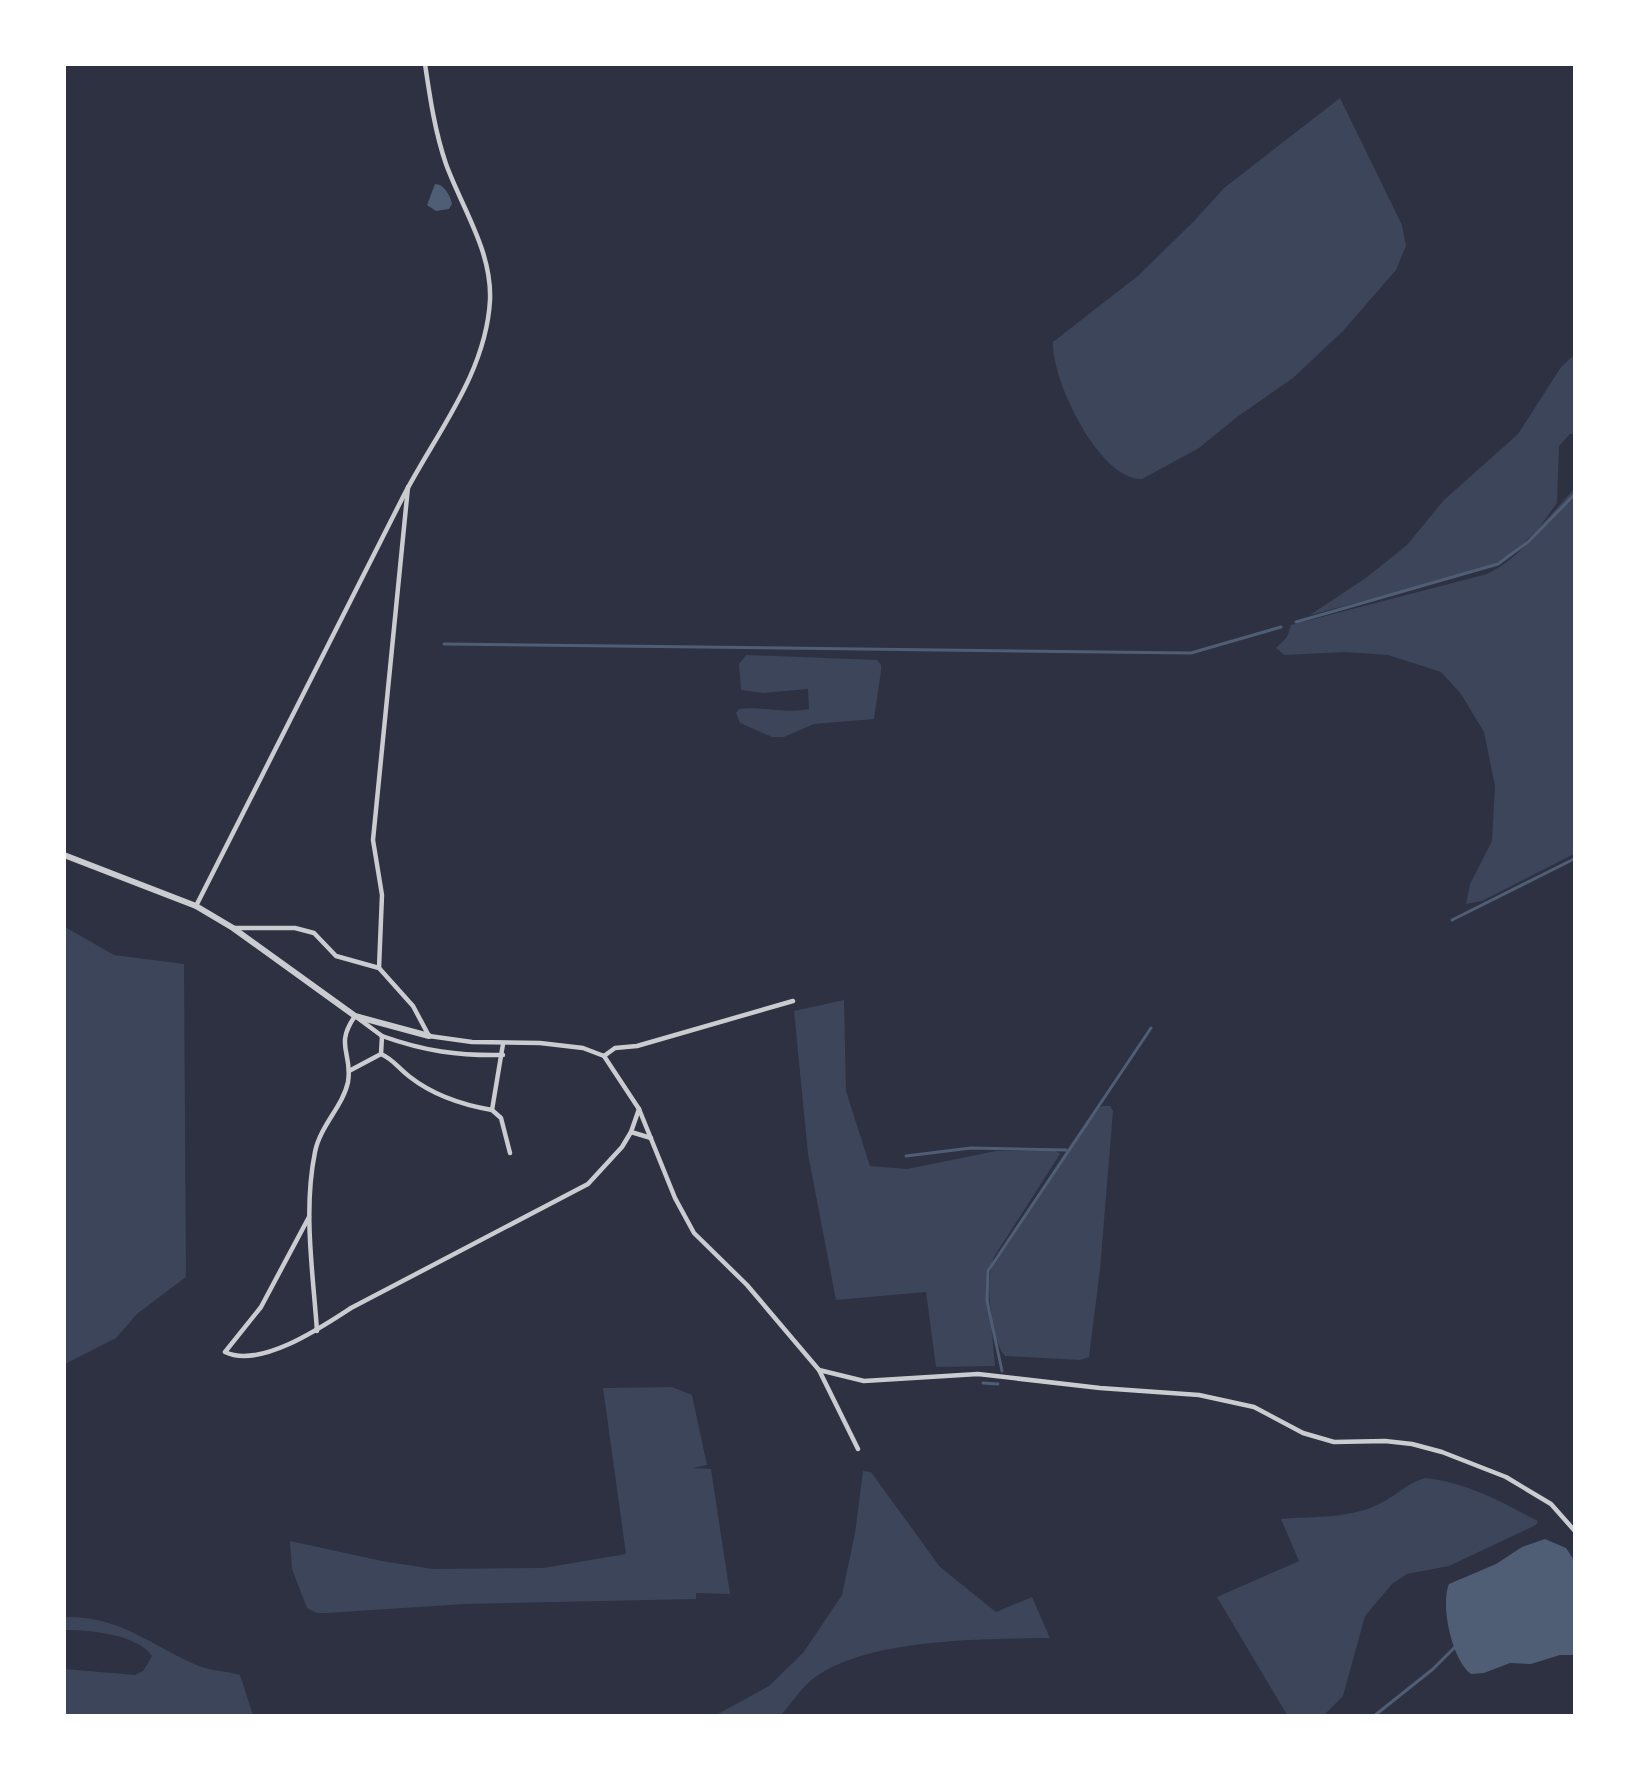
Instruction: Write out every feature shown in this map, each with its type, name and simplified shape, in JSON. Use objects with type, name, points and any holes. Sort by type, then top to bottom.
[{"type":"street","points":[[196,906],[408,487],[467,386],[481,352],[490,298],[488,275],[472,220],[449,172],[439,140],[425,64]]},
{"type":"street","points":[[379,968],[382,895],[373,840],[408,487]]},
{"type":"street","points":[[64,855],[196,906],[233,928],[382,1036],[426,1050],[467,1056],[503,1055]]},
{"type":"street","points":[[233,928],[295,928],[314,933],[336,956],[379,968],[413,1006],[429,1036]]},
{"type":"street","points":[[604,1056],[615,1048],[637,1046],[793,1001]]},
{"type":"street","points":[[355,1017],[429,1036],[502,1044],[540,1043],[583,1048],[604,1056],[639,1109],[675,1198],[694,1233],[747,1285],[819,1370],[858,1449]]},
{"type":"street","points":[[317,1331],[309,1217],[315,1152],[321,1133],[347,1085],[349,1071],[343,1045],[346,1029],[355,1017]]},
{"type":"street","points":[[381,1054],[382,1036]]},
{"type":"street","points":[[492,1110],[503,1055],[502,1044]]},
{"type":"street","points":[[349,1071],[381,1054]]},
{"type":"street","points":[[381,1054],[390,1058],[410,1077],[462,1105],[492,1110],[501,1118],[510,1153]]},
{"type":"street","points":[[309,1217],[261,1306],[225,1352],[247,1356],[276,1349],[317,1331],[351,1308],[588,1184],[607,1166],[631,1132],[639,1109]]},
{"type":"street","points":[[631,1132],[652,1139]]},
{"type":"street","points":[[819,1370],[864,1381],[978,1374],[1100,1388],[1199,1395],[1254,1407],[1303,1433],[1334,1442],[1385,1441],[1412,1444],[1442,1452],[1506,1477],[1542,1498],[1551,1504],[1575,1530]]},
{"type":"shaded area","points":[[1340,98],[1402,225],[1406,246],[1396,270],[1343,331],[1293,378],[1237,417],[1199,448],[1142,479],[1126,475],[1110,464],[1095,447],[1081,425],[1060,380],[1053,342],[1139,275],[1224,188]]},
{"type":"shaded area","points":[[435,184],[444,188],[448,194],[452,204],[449,209],[436,211],[427,205]]},
{"type":"shaded area","points":[[1574,355],[1574,434],[1570,434],[1559,446],[1557,503],[1539,528],[1574,489],[1574,854],[1482,901],[1466,904],[1470,884],[1492,841],[1495,786],[1484,732],[1461,694],[1441,672],[1388,655],[1345,652],[1284,655],[1276,648],[1287,637],[1291,625],[1487,574],[1522,549],[1539,529],[1509,556],[1486,569],[1310,615],[1367,577],[1407,545],[1444,500],[1518,434],[1561,367]]},
{"type":"shaded area","points":[[746,655],[877,660],[881,665],[881,671],[874,719],[814,724],[784,737],[772,737],[740,723],[736,713],[739,709],[791,711],[809,709],[808,689],[763,693],[741,690],[739,664]]},
{"type":"shaded area","points":[[65,927],[114,955],[184,964],[186,1277],[137,1314],[116,1338],[65,1364]]},
{"type":"shaded area","points":[[844,1000],[846,1091],[870,1166],[907,1169],[996,1151],[1056,1151],[1060,1154],[994,1257],[987,1277],[995,1366],[936,1367],[926,1292],[836,1300],[808,1154],[794,1011]]},
{"type":"shaded area","points":[[1102,1106],[1110,1106],[1113,1111],[1100,1270],[1089,1357],[1080,1360],[1005,1356],[1000,1349],[993,1327],[989,1286],[992,1267],[1076,1137],[1095,1110]]},
{"type":"shaded area","points":[[672,1387],[692,1395],[707,1465],[693,1468],[711,1469],[730,1594],[696,1593],[696,1599],[465,1604],[327,1613],[317,1613],[307,1608],[292,1569],[290,1541],[382,1561],[433,1569],[543,1568],[626,1554],[603,1388]]},
{"type":"shaded area","points":[[863,1471],[871,1472],[940,1567],[996,1612],[1032,1597],[1050,1638],[928,1643],[864,1655],[837,1665],[814,1678],[781,1715],[716,1715],[769,1686],[803,1653],[842,1595],[855,1533]]},
{"type":"shaded area","points":[[1425,1478],[1468,1488],[1538,1521],[1536,1525],[1449,1566],[1407,1574],[1392,1584],[1365,1616],[1343,1696],[1324,1715],[1287,1715],[1217,1597],[1299,1561],[1281,1519],[1357,1512],[1381,1503]]},
{"type":"shaded area","points":[[1545,1539],[1566,1548],[1574,1560],[1574,1655],[1560,1655],[1531,1664],[1510,1663],[1484,1673],[1471,1674],[1464,1667],[1453,1645],[1446,1605],[1449,1584],[1496,1564],[1522,1547]]},
{"type":"shaded area","points":[[65,1617],[103,1621],[135,1634],[199,1666],[240,1675],[253,1715],[65,1715],[65,1669],[135,1675],[143,1671],[152,1656],[145,1649],[124,1638],[99,1632],[65,1630]]},
{"type":"waterway","points":[[1296,622],[1498,564],[1528,542],[1574,495]]},
{"type":"waterway","points":[[444,644],[1191,653],[1281,627]]},
{"type":"waterway","points":[[1452,920],[1574,859]]},
{"type":"waterway","points":[[1002,1371],[987,1301],[988,1271],[1151,1028]]},
{"type":"waterway","points":[[906,1156],[971,1148],[1066,1150]]},
{"type":"waterway","points":[[983,1383],[998,1384]]},
{"type":"waterway","points":[[1374,1716],[1433,1669],[1457,1645]]}]
